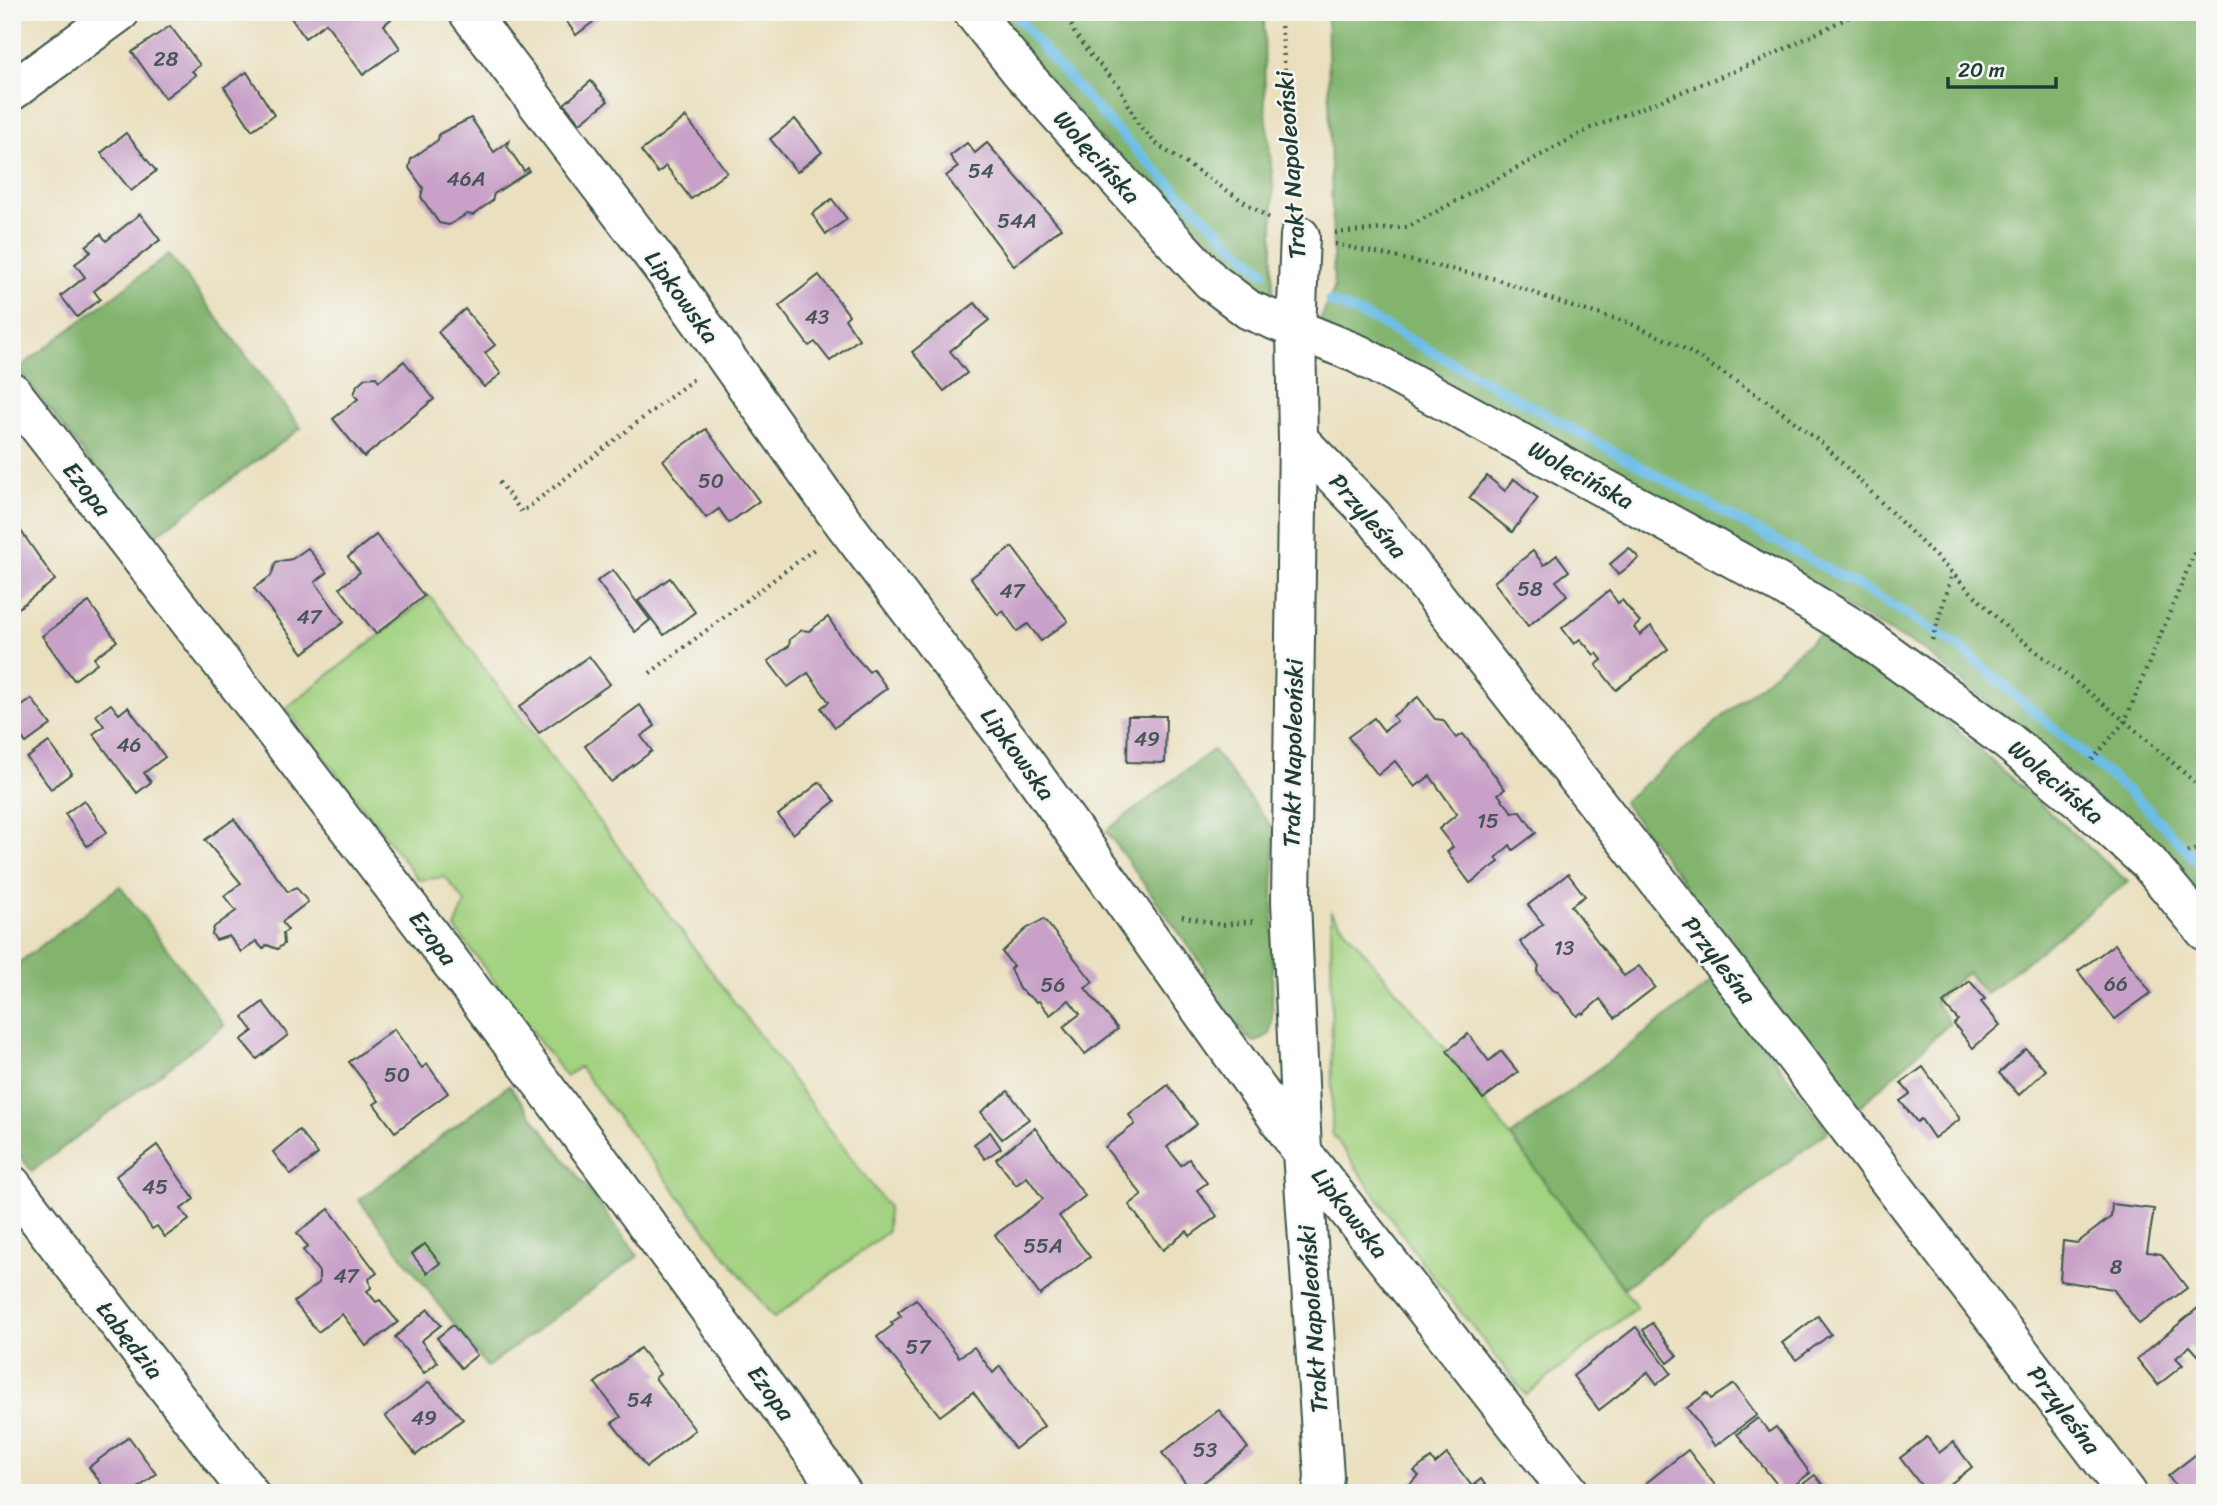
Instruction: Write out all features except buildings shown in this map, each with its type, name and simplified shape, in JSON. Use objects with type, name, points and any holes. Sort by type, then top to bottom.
[{"type":"street","points":[[12,91],[120,12]]},
{"type":"street","name":"Lipkowska","points":[[468,12],[725,356],[846,525],[1016,750],[1302,1152],[1570,1493]]},
{"type":"street","name":"Wolęcińska","points":[[973,12],[1022,73],[1211,281],[1249,310],[1358,354],[1782,585],[1853,628],[2067,789],[2148,862],[2205,931]]},
{"type":"street","name":"Trakt Napoleoński","points":[[1300,236],[1296,331],[1298,439],[1291,901],[1302,1152],[1324,1477],[1322,1493]]},
{"type":"street","name":"Ezopa","points":[[12,392],[430,935],[745,1356],[842,1493]]},
{"type":"street","name":"Przyleśna","points":[[1298,439],[1373,516],[1789,1049],[2127,1493]]},
{"type":"street","name":"Łabędzia","points":[[12,1185],[249,1493]]},
{"type":"path","points":[[1066,12],[1074,32],[1119,86],[1140,127],[1159,146],[1238,200],[1300,236],[1496,279],[1626,322],[1680,346],[1773,405],[1824,445],[2009,630],[2126,721],[2205,791]]},
{"type":"path","name":"Trakt Napoleoński","points":[[1280,12],[1300,236]]},
{"type":"path","points":[[1300,236],[1408,228],[1591,128],[1762,60],[1859,12]]},
{"type":"path","points":[[499,482],[522,512],[725,356]]},
{"type":"path","points":[[650,673],[846,525]]},
{"type":"path","points":[[2067,789],[2126,721],[2205,527]]},
{"type":"path","points":[[1920,676],[1952,574]]},
{"type":"path","points":[[1176,915],[1221,925],[1250,923],[1279,913],[1291,901]]},
{"type":"green space","points":[[989,12],[1264,12],[1265,102],[1273,186],[1273,303],[1222,277]]},
{"type":"green space","points":[[1327,12],[2205,12],[2205,911],[2065,768],[1923,649],[1318,325],[1334,289]]},
{"type":"green space","points":[[169,254],[301,428],[150,539],[18,369]]},
{"type":"green space","points":[[430,596],[888,1207],[887,1232],[774,1318],[579,1067],[566,1077],[455,928],[465,902],[445,877],[419,880],[286,708]]},
{"type":"green space","points":[[1818,635],[1905,684],[2128,882],[1985,994],[1967,972],[1935,1001],[1950,1023],[1855,1111],[1623,802]]},
{"type":"green space","points":[[1213,750],[1274,830],[1272,1020],[1270,1034],[1255,1042],[1246,1037],[1202,976],[1205,969],[1106,831]]},
{"type":"green space","points":[[120,886],[224,1025],[32,1171],[12,1146],[12,968]]},
{"type":"green space","points":[[1331,912],[1447,1051],[1637,1307],[1526,1395],[1421,1261],[1332,1133]]},
{"type":"green space","points":[[1715,980],[1828,1131],[1624,1288],[1511,1136]]},
{"type":"green space","points":[[509,1085],[638,1256],[487,1367],[359,1200]]},
{"type":"waterway","points":[[1013,12],[1071,81],[1133,147],[1264,272]]},
{"type":"waterway","points":[[1329,301],[1378,322],[1887,602],[1958,646],[2146,807],[2205,870]]}]
